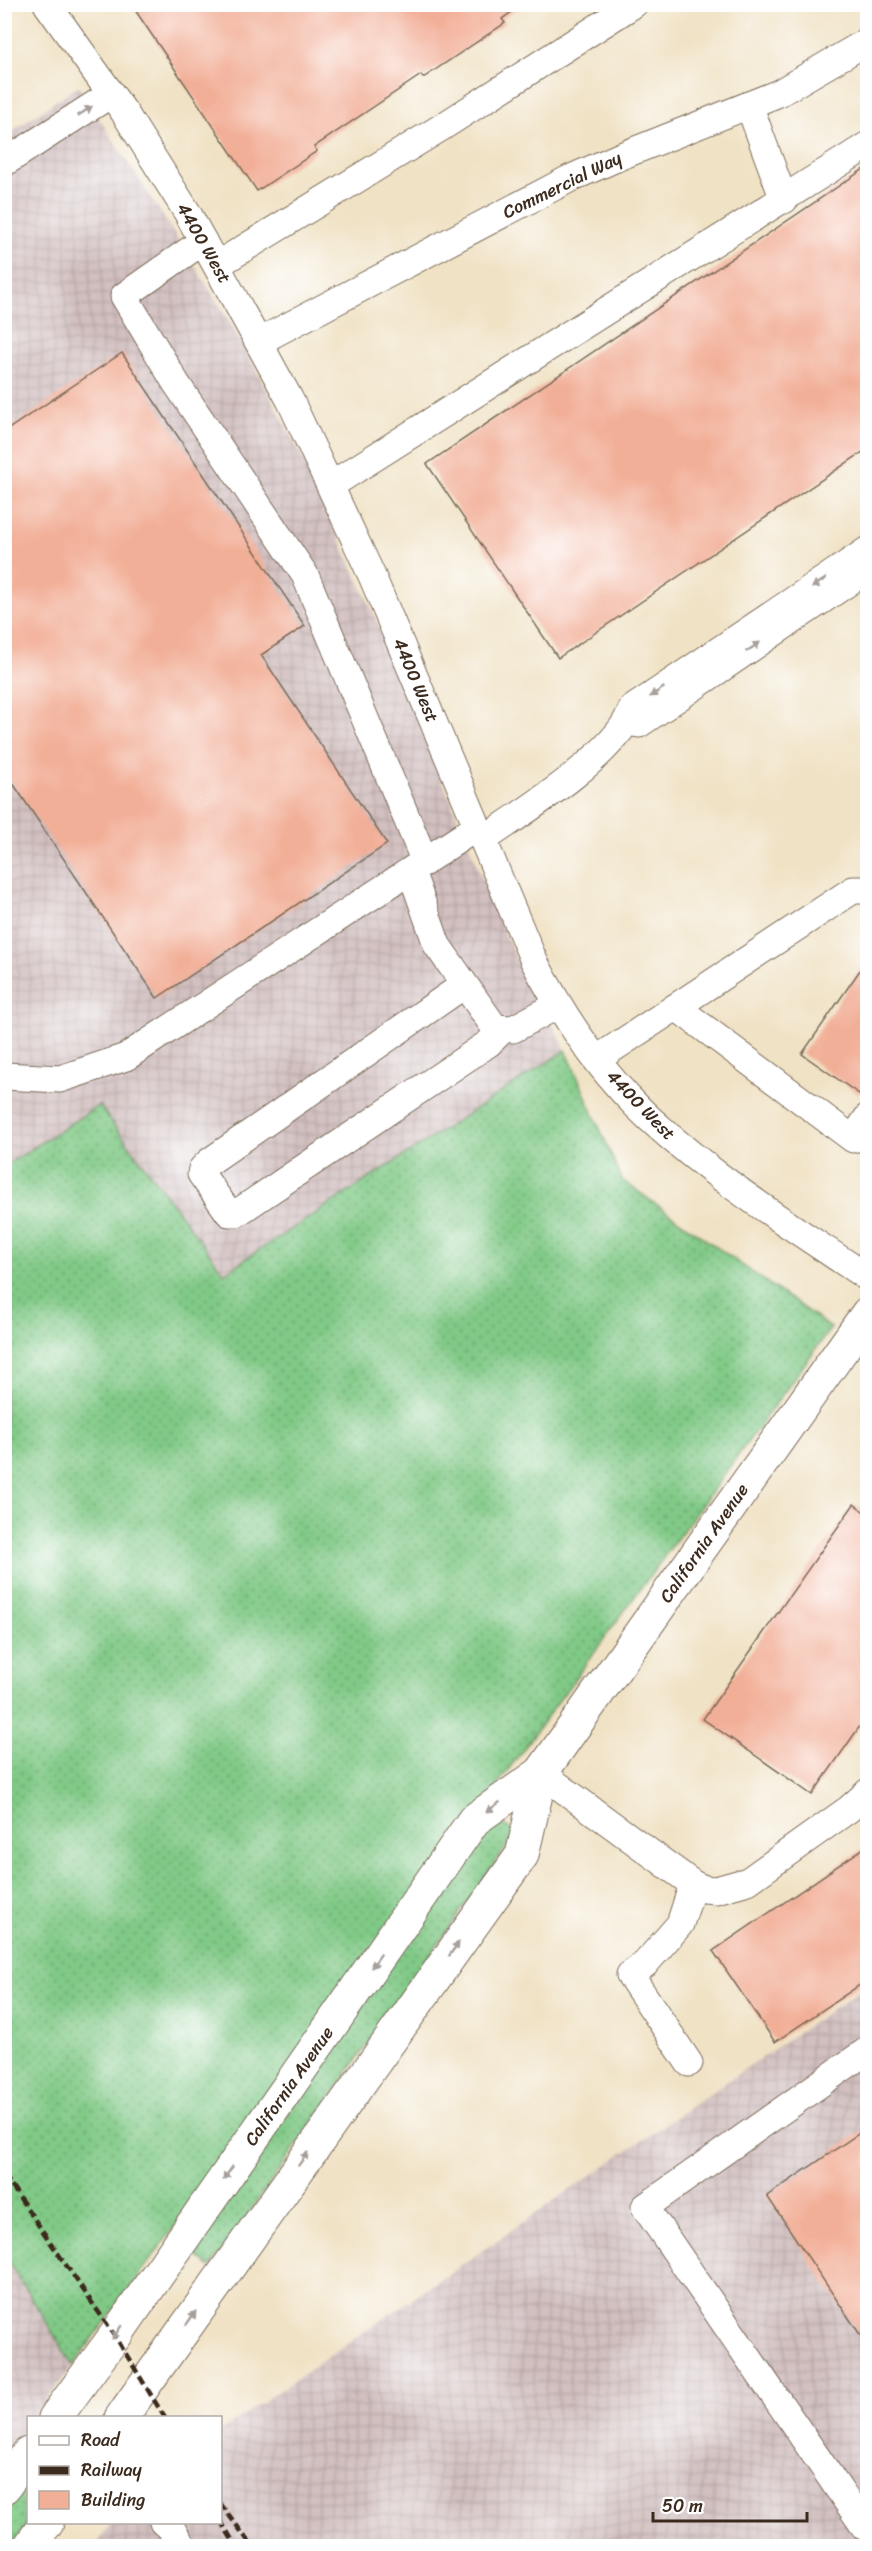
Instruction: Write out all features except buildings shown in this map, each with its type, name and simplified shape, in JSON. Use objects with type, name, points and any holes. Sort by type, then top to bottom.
[{"type":"main road","name":"California Avenue","points":[[56,2416],[115,2336],[474,1820],[541,1773],[867,1312]]},
{"type":"main road","name":"California Avenue","points":[[122,2416],[522,1855],[541,1773]]},
{"type":"main road","points":[[4,2487],[27,2455]]},
{"type":"main road","points":[[30,2547],[45,2524]]},
{"type":"street","name":"4400 West","points":[[47,4],[111,94],[203,241],[260,341],[331,485],[372,576],[534,961],[558,1005],[597,1059],[649,1117],[697,1159],[867,1278]]},
{"type":"street","points":[[217,265],[442,127],[634,4]]},
{"type":"street","name":"Commercial Way","points":[[260,341],[569,179],[779,93],[867,40]]},
{"type":"street","points":[[4,163],[111,94]]},
{"type":"street","points":[[749,105],[784,200]]},
{"type":"street","points":[[331,485],[784,200],[867,145]]},
{"type":"street","points":[[203,241],[124,296],[176,383],[305,574],[418,867],[437,945],[495,1028],[513,1029],[558,1005]]},
{"type":"street","points":[[4,1076],[60,1079],[126,1057],[418,867],[480,834],[558,787],[616,738],[632,709],[867,550]]},
{"type":"street","points":[[626,722],[639,724],[867,569]]},
{"type":"street","points":[[597,1059],[853,890],[867,890]]},
{"type":"street","points":[[464,985],[209,1162],[202,1169],[201,1174],[229,1213],[237,1213],[489,1043],[501,1030]]},
{"type":"street","points":[[676,1007],[853,1139],[867,1117]]},
{"type":"street","points":[[541,1773],[693,1884],[704,1889],[716,1890],[748,1881],[849,1809],[867,1792]]},
{"type":"street","points":[[689,2063],[630,1975],[645,1964],[680,1924],[693,1884]]},
{"type":"street","points":[[867,2050],[645,2207],[864,2526],[867,2523]]},
{"type":"street","points":[[164,2524],[173,2531],[182,2547]]},
{"type":"shaded area","points":[[78,86],[235,331],[298,448],[373,612],[512,950],[566,1050],[224,1273],[99,1105],[5,1166],[5,136]]},
{"type":"shaded area","points":[[867,1985],[867,2546],[95,2546],[111,2524],[222,2524],[222,2430]]},
{"type":"shaded area","points":[[4,2255],[73,2366],[35,2416],[27,2416],[27,2426],[5,2457]]},
{"type":"green space","points":[[566,1050],[622,1180],[831,1328],[73,2366],[5,2255],[5,1166],[99,1105],[224,1273]]},
{"type":"green space","points":[[494,1818],[516,1833],[211,2267],[190,2252]]},
{"type":"green space","points":[[27,2479],[28,2524],[12,2546],[5,2546],[5,2512]]},
{"type":"railway","points":[[4,2175],[115,2336],[164,2416]]},
{"type":"railway","points":[[222,2506],[252,2546]]},
{"type":"railway","points":[[222,2523],[236,2546]]}]
